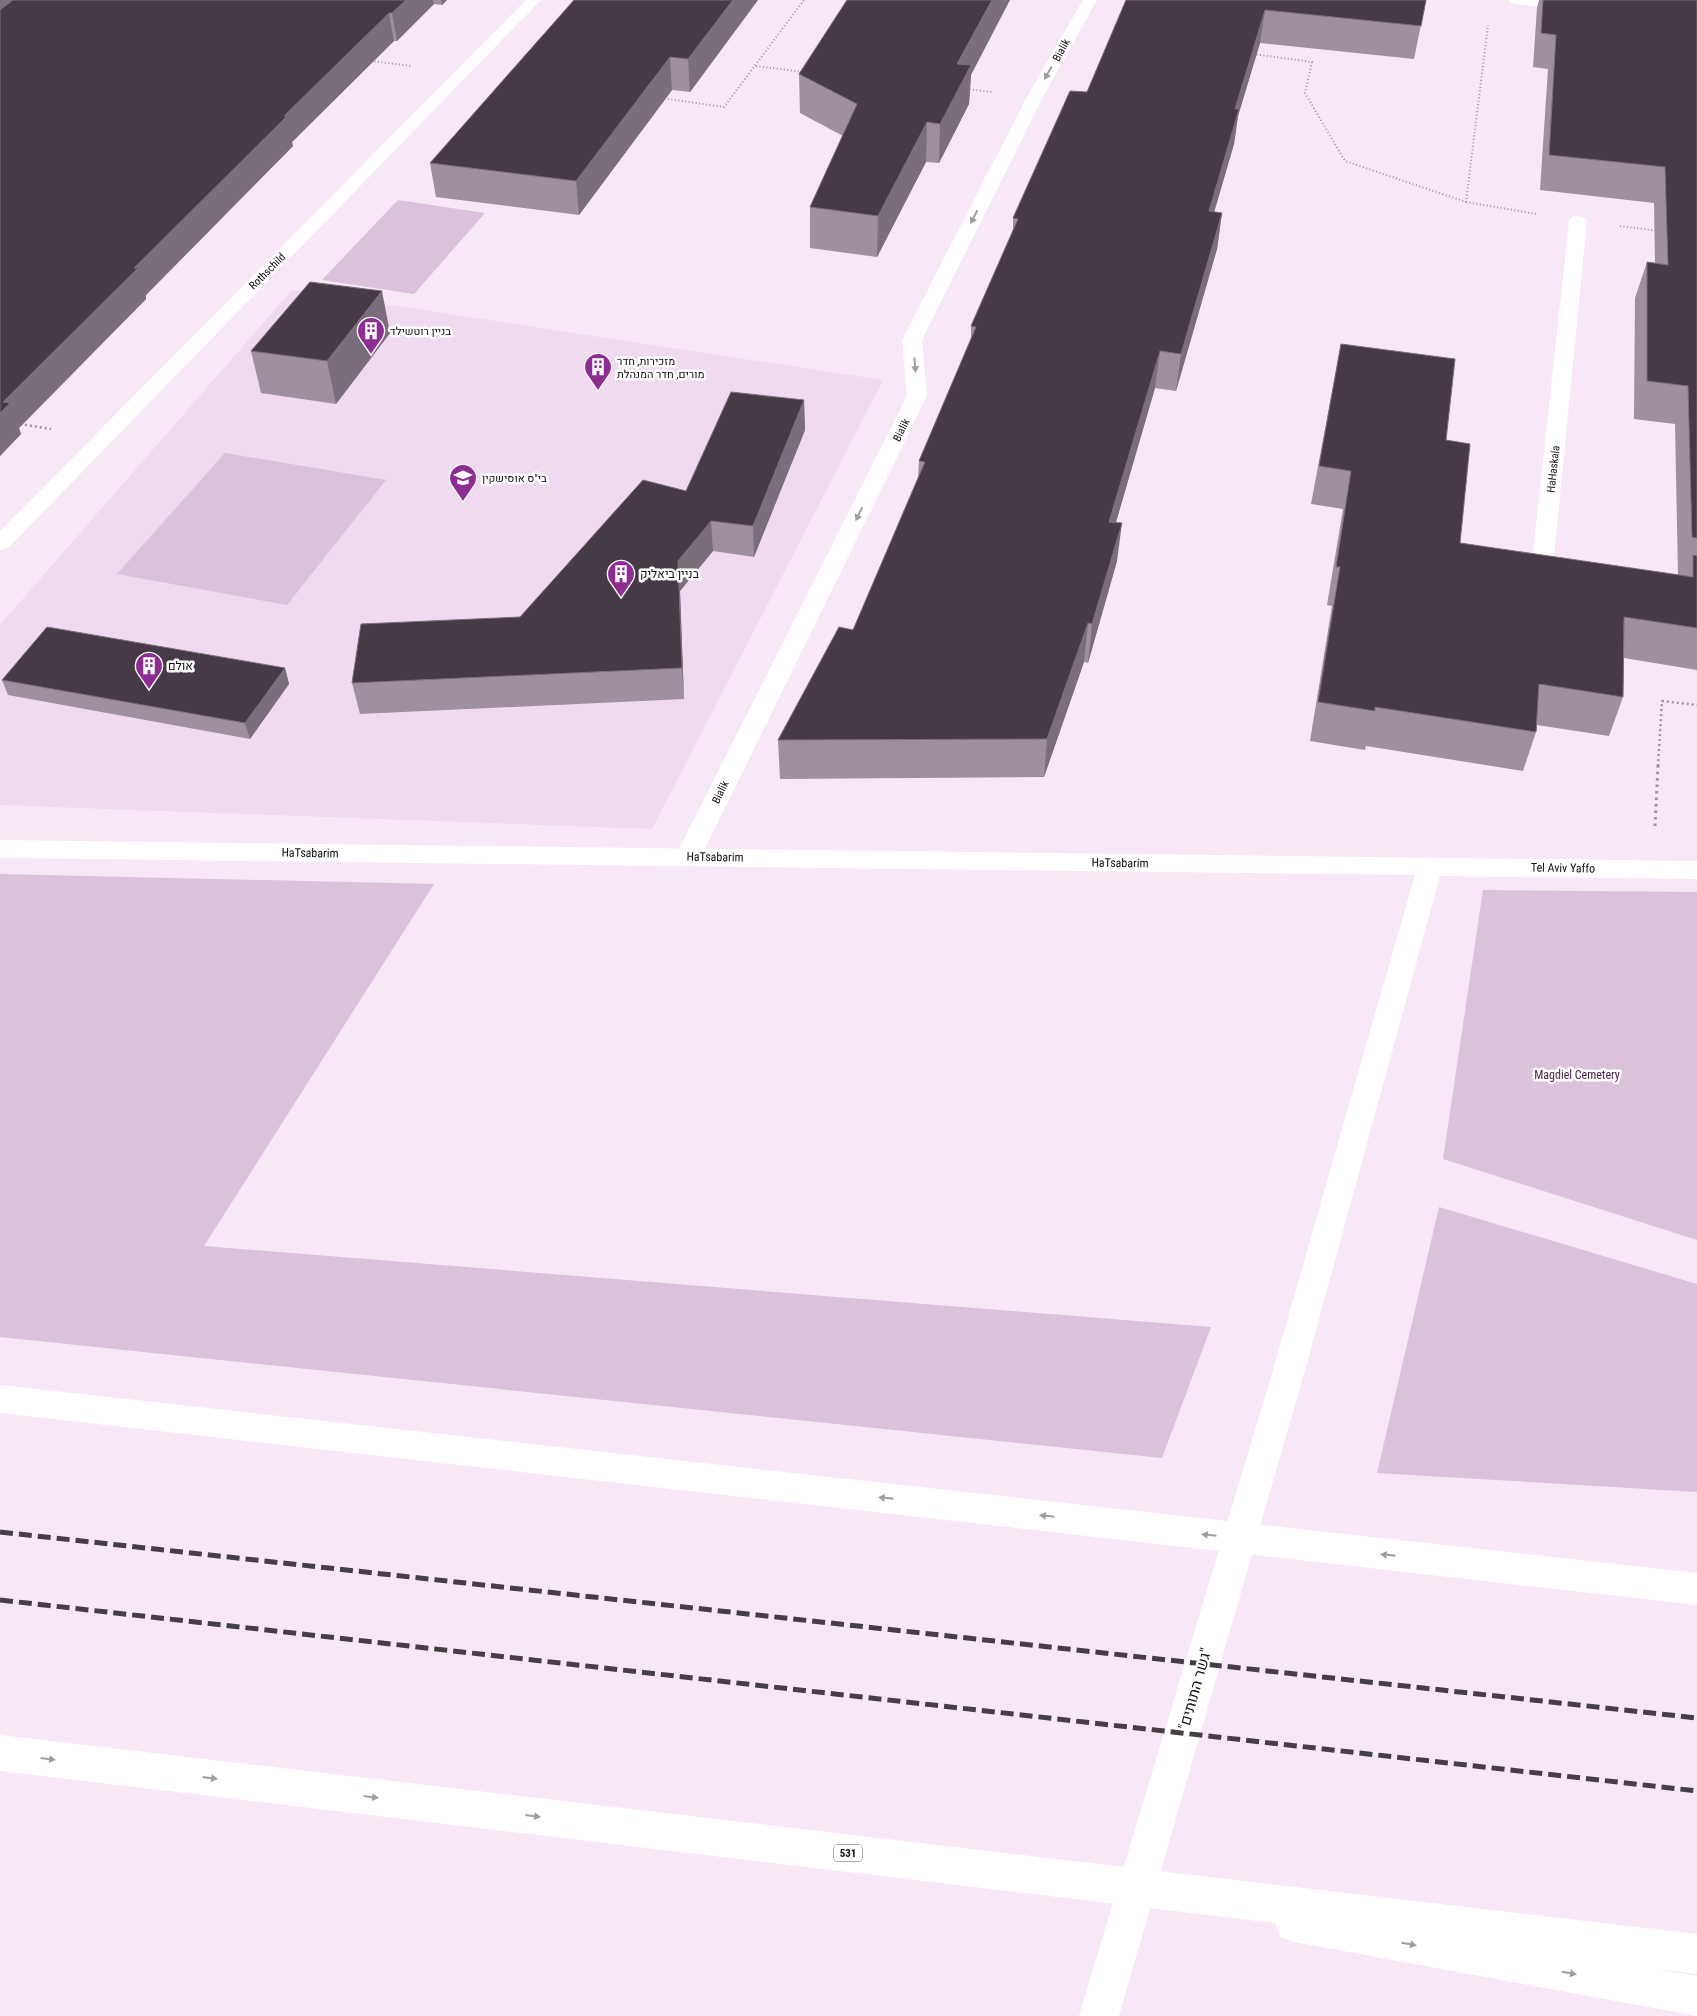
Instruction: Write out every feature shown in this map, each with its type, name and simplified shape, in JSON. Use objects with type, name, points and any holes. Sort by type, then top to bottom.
[{"type":"main road","name":"Rothschild","points":[[0,542],[534,0]]},
{"type":"main road","name":"Bialik","points":[[688,857],[917,396],[912,340],[1035,96],[1090,0]]},
{"type":"main road","points":[[1515,0],[1592,8]]},
{"type":"main road","name":"HaHaskala","points":[[1578,221],[1543,562],[1591,570]]},
{"type":"main road","name":"HaTsabarim","points":[[0,849],[1430,867]]},
{"type":"main road","name":"Tel Aviv Yaffo","points":[[1430,867],[1697,870]]},
{"type":"main road","name":"\"גשר התותים\"","points":[[1099,2016],[1291,1363],[1430,867]]},
{"type":"main road","points":[[0,1398],[1697,1589]]},
{"type":"main road","points":[[1420,1558],[1697,1576]]},
{"type":"main road","name":"531","points":[[0,1753],[1697,1954]]},
{"type":"main road","points":[[1017,1873],[1697,1996]]},
{"type":"path","points":[[656,98],[724,107],[804,0]]},
{"type":"path","points":[[1246,53],[1312,62],[1304,93],[1345,161],[1466,202],[1488,19]]},
{"type":"path","points":[[367,60],[463,72]]},
{"type":"path","points":[[756,66],[804,72]]},
{"type":"path","points":[[958,88],[1035,96]]},
{"type":"path","points":[[1652,870],[1662,702],[1697,706]]},
{"type":"shaded area","name":"בי\"ס אוסישקין","points":[[292,290],[883,380],[652,829],[0,805],[0,625]]},
{"type":"green space","points":[[398,200],[485,213],[414,294],[322,280]]},
{"type":"green space","points":[[225,453],[386,480],[287,605],[117,574]]},
{"type":"green space","points":[[0,874],[434,884],[204,1246],[1211,1327],[1162,1458],[0,1337]]},
{"type":"green space","name":"Magdiel Cemetery","points":[[1483,890],[1697,892],[1697,1240],[1443,1159]]},
{"type":"green space","points":[[1439,1207],[1697,1284],[1697,1492],[1377,1473]]},
{"type":"building","points":[[13,0],[406,0],[392,13],[389,13],[284,116],[287,116],[134,268],[138,268],[3,402],[10,403],[0,413],[0,10]]},
{"type":"building","points":[[574,0],[733,0],[688,59],[670,57],[576,181],[430,163]]},
{"type":"building","points":[[847,0],[992,0],[957,64],[971,65],[940,124],[927,122],[878,216],[810,207],[857,104],[799,74]]},
{"type":"building","points":[[1126,0],[1426,0],[1421,26],[1265,10],[1235,109],[1239,109],[1209,211],[1222,213],[1181,354],[1160,351],[1109,522],[1122,523],[1092,624],[1088,623],[1047,739],[778,740],[839,627],[853,630],[925,462],[919,461],[976,327],[971,326],[1018,219],[1013,218],[1070,91],[1087,92]]},
{"type":"building","points":[[1543,0],[1697,0],[1697,538],[1692,537],[1688,386],[1647,381],[1647,262],[1668,265],[1665,167],[1549,155],[1556,35],[1541,33]]},
{"type":"building","points":[[310,282],[382,291],[327,361],[251,351]]},
{"type":"building","points":[[1341,344],[1455,359],[1446,440],[1470,444],[1460,543],[1693,577],[1693,555],[1697,556],[1697,628],[1624,617],[1623,697],[1539,684],[1536,732],[1375,707],[1375,711],[1318,702],[1340,567],[1336,567],[1351,471],[1319,466]]},
{"type":"building","name":"בניין ביאליק","points":[[731,392],[804,400],[753,526],[711,521],[678,561],[682,668],[352,683],[361,624],[520,617],[643,480],[686,491]]},
{"type":"building","name":"אולם","points":[[47,627],[285,668],[245,723],[2,680]]},
{"type":"railway","points":[[0,1532],[1697,1718]]},
{"type":"railway","points":[[0,1600],[1697,1791]]},
{"type":"place","name":"בניין רוטשילד","points":[[371,355]]},
{"type":"place","name":"מזכירות, חדר מורים, חדר המנהלת","points":[[598,391]]},
{"type":"place","name":"בי\"ס אוסישקין","points":[[463,502]]},
{"type":"place","name":"בניין ביאליק","points":[[621,598]]},
{"type":"place","name":"אולם","points":[[149,690]]}]
